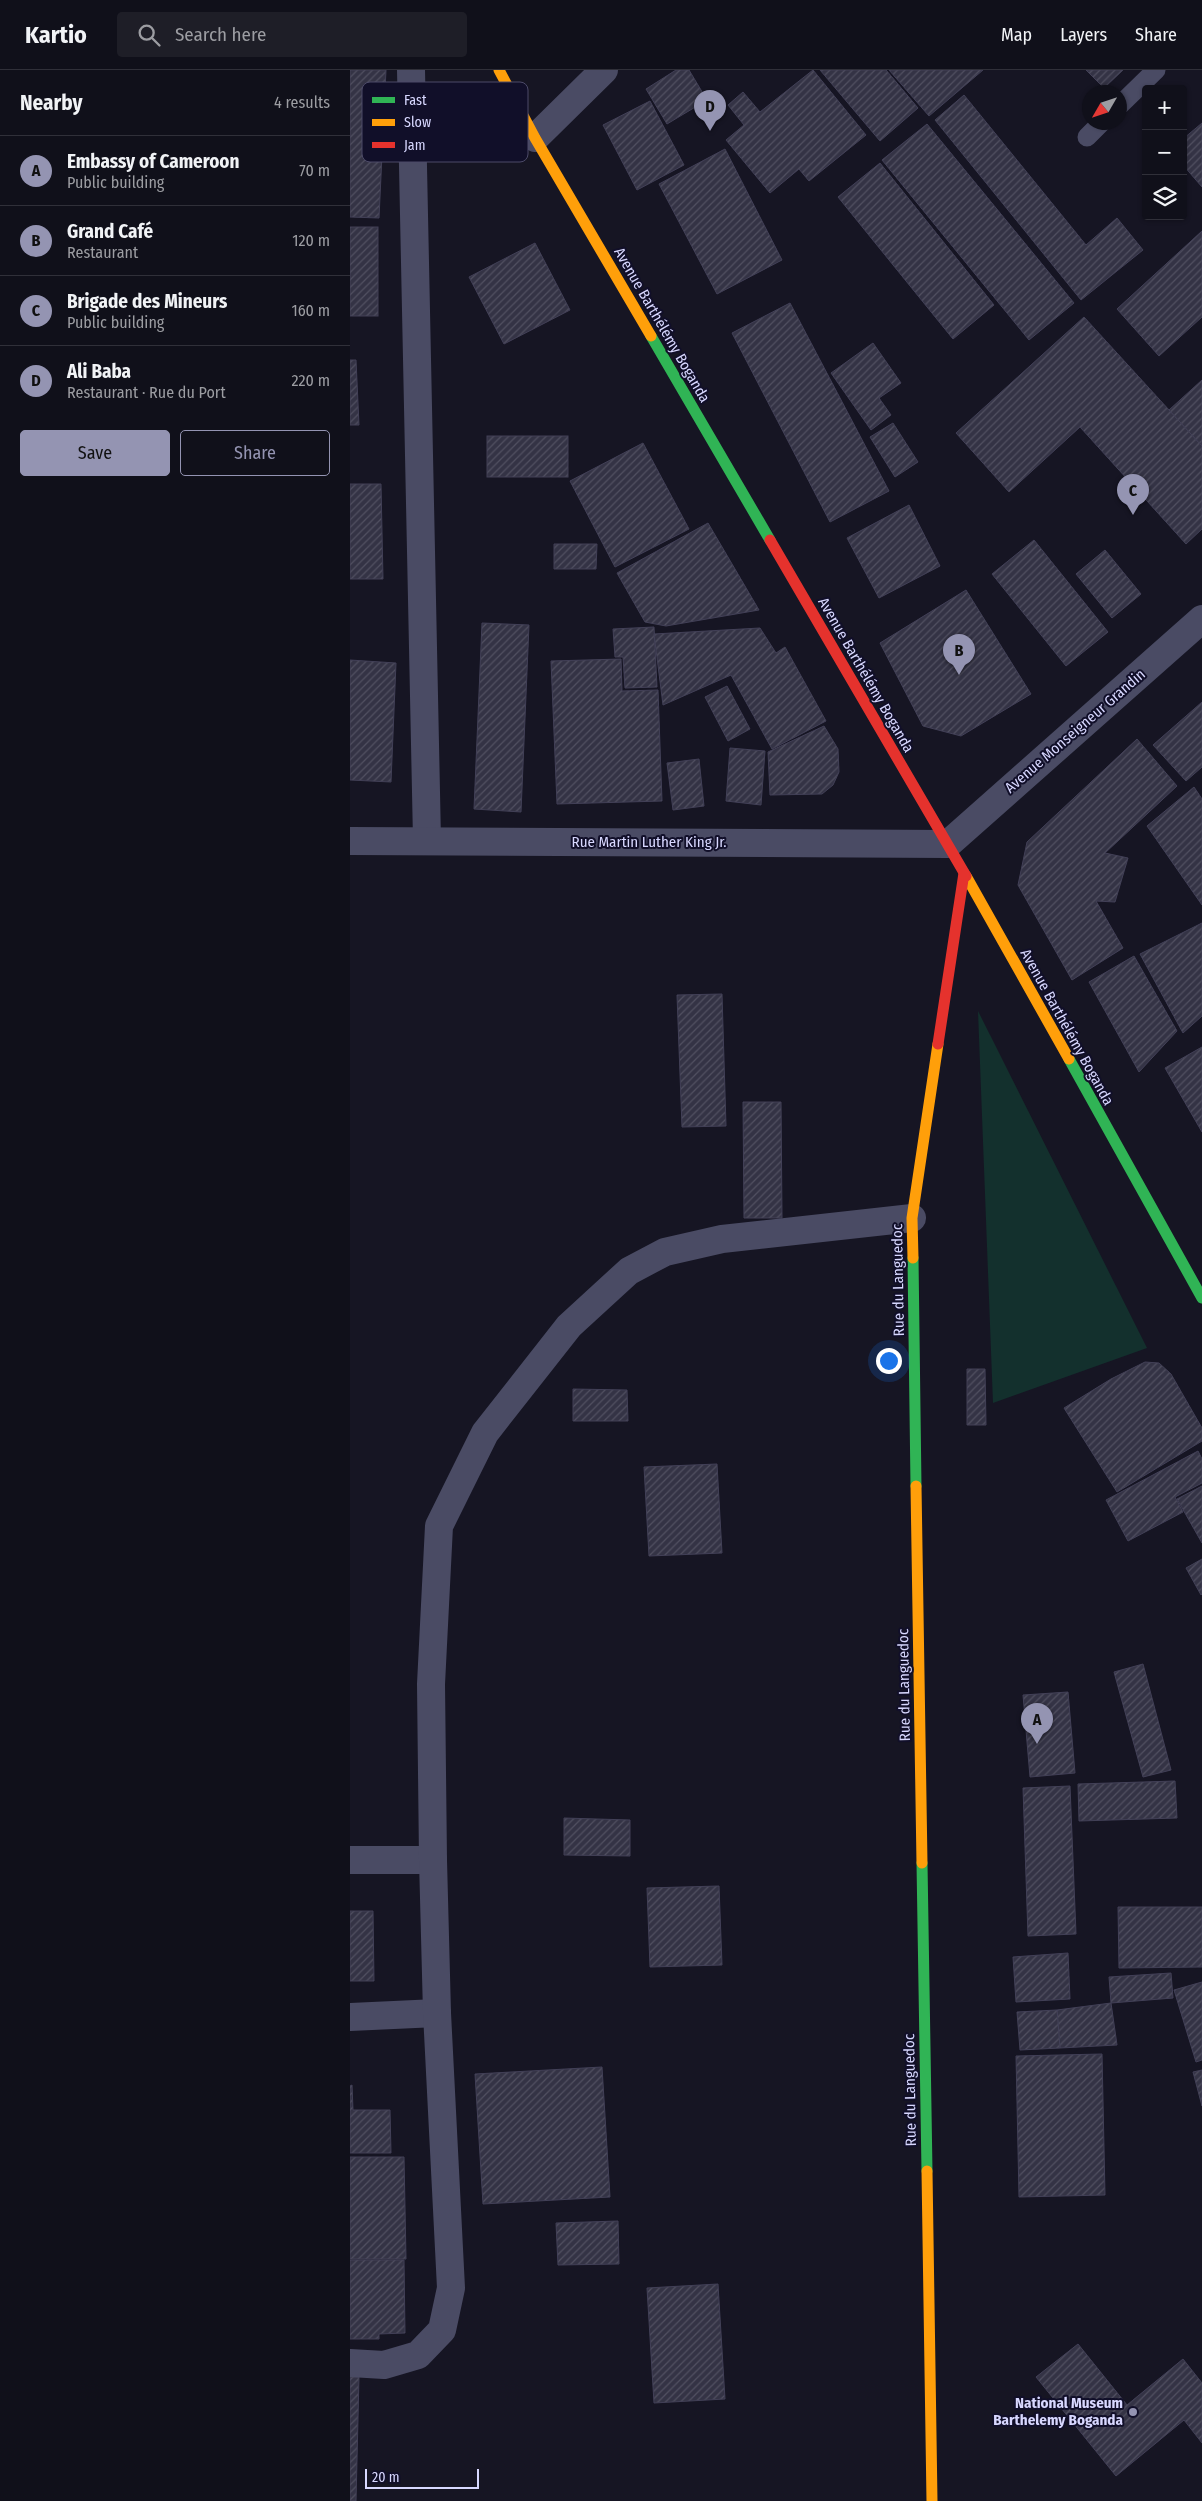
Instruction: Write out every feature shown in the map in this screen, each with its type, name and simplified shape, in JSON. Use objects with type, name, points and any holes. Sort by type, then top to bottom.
[{"type":"street","name":"Avenue Barthélémy Boganda","points":[[499,70],[505,82]]},
{"type":"street","points":[[535,138],[604,70]]},
{"type":"street","name":"Avenue Barthélémy Boganda","points":[[528,125],[948,844],[1202,1298]]},
{"type":"street","points":[[413,162],[427,840]]},
{"type":"street","name":"Avenue Monseigneur Grandin","points":[[948,844],[1202,619]]},
{"type":"street","name":"Rue Martin Luther King Jr.","points":[[350,841],[948,844]]},
{"type":"street","name":"Rue du Languedoc","points":[[932,2501],[912,1218],[964,872]]},
{"type":"street","points":[[350,2363],[384,2365],[418,2355],[442,2330],[451,2288],[437,2013],[433,1860],[431,1684],[439,1526],[485,1433],[569,1326],[629,1271],[665,1252],[722,1239],[912,1218]]},
{"type":"street","points":[[350,1860],[433,1860]]},
{"type":"street","points":[[350,2017],[437,2013]]},
{"type":"lane","points":[[1127,99],[1156,70]]},
{"type":"lane","points":[[1087,137],[1094,130]]},
{"type":"green space","points":[[978,1011],[1147,1348],[993,1403]]},
{"type":"building","points":[[350,70],[386,70],[385,82],[362,82],[362,162],[382,162],[379,218],[350,217]]},
{"type":"building","points":[[676,70],[689,70],[707,100],[667,124],[646,89]]},
{"type":"building","points":[[813,70],[866,135],[809,181],[799,169],[770,193],[726,140],[744,125],[728,105],[743,92],[760,112]]},
{"type":"building","points":[[820,70],[886,70],[918,108],[880,141]]},
{"type":"building","points":[[889,70],[983,70],[929,116]]},
{"type":"building","points":[[1086,70],[1123,70],[1107,85],[1101,85]]},
{"type":"building","points":[[964,95],[1086,245],[1117,218],[1143,250],[1081,300],[935,120]]},
{"type":"building","points":[[650,101],[684,165],[637,190],[603,125]]},
{"type":"building","points":[[1202,123],[1202,187],[1187,170],[1187,136]]},
{"type":"building","points":[[927,124],[1074,303],[1029,340],[882,160]]},
{"type":"building","points":[[725,149],[782,260],[717,294],[659,184]]},
{"type":"building","points":[[880,163],[994,305],[953,339],[838,197]]},
{"type":"building","points":[[350,227],[378,227],[378,316],[350,316]]},
{"type":"building","points":[[1202,231],[1202,317],[1159,356],[1117,309]]},
{"type":"building","points":[[535,243],[570,310],[504,344],[469,277]]},
{"type":"building","points":[[790,303],[889,491],[830,522],[732,333]]},
{"type":"building","points":[[1084,317],[1202,446],[1202,529],[1186,544],[1080,427],[1009,492],[956,433]]},
{"type":"building","points":[[873,343],[901,383],[879,398],[891,415],[871,430],[831,373]]},
{"type":"building","points":[[350,360],[356,360],[359,425],[350,425]]},
{"type":"building","points":[[1202,380],[1202,446],[1169,410]]},
{"type":"building","points":[[893,423],[918,462],[895,477],[870,437]]},
{"type":"building","points":[[487,436],[568,436],[568,477],[487,477]]},
{"type":"building","points":[[643,443],[689,529],[615,567],[570,481]]},
{"type":"building","points":[[350,484],[381,484],[383,579],[350,579]]},
{"type":"building","points":[[909,505],[940,566],[879,598],[847,538]]},
{"type":"building","points":[[708,523],[759,610],[666,626],[645,622],[617,573]]},
{"type":"building","points":[[1034,540],[1108,632],[1066,666],[992,574]]},
{"type":"building","points":[[554,544],[597,544],[596,569],[554,569]]},
{"type":"building","points":[[1105,550],[1141,594],[1112,618],[1076,574]]},
{"type":"building","points":[[966,590],[1031,694],[961,736],[923,726],[880,643]]},
{"type":"building","points":[[482,623],[529,625],[521,812],[474,809]]},
{"type":"building","points":[[654,627],[657,687],[625,688],[623,657],[615,657],[613,629]]},
{"type":"building","points":[[760,628],[776,653],[785,647],[826,721],[772,749],[731,675],[663,705],[654,634]]},
{"type":"building","points":[[621,659],[622,691],[658,690],[662,801],[557,804],[551,661]]},
{"type":"building","points":[[350,660],[396,663],[391,782],[350,780]]},
{"type":"building","points":[[727,686],[750,729],[728,741],[705,697]]},
{"type":"building","points":[[1202,702],[1202,767],[1186,781],[1153,745]]},
{"type":"building","points":[[824,726],[838,749],[839,772],[833,785],[822,794],[770,795],[768,752]]},
{"type":"building","points":[[1137,739],[1177,786],[1105,853],[1128,858],[1115,902],[1096,901],[1123,948],[1072,980],[1018,885],[1027,842]]},
{"type":"building","points":[[730,748],[765,751],[761,805],[726,801]]},
{"type":"building","points":[[699,759],[704,806],[673,810],[667,763]]},
{"type":"building","points":[[1194,787],[1202,799],[1202,905],[1147,826]]},
{"type":"building","points":[[1202,923],[1202,1016],[1183,1033],[1140,954]]},
{"type":"building","points":[[1134,956],[1177,1031],[1139,1072],[1089,982]]},
{"type":"building","points":[[722,994],[726,1126],[682,1127],[677,995]]},
{"type":"building","points":[[1202,1047],[1202,1132],[1165,1068]]},
{"type":"building","points":[[743,1102],[781,1102],[782,1218],[744,1218]]},
{"type":"building","points":[[1145,1362],[1159,1363],[1171,1374],[1202,1428],[1202,1441],[1117,1492],[1064,1408],[1111,1379]]},
{"type":"building","points":[[967,1369],[985,1369],[986,1425],[967,1425]]},
{"type":"building","points":[[573,1389],[627,1390],[628,1421],[573,1421]]},
{"type":"building","points":[[1198,1451],[1202,1459],[1202,1483],[1175,1497],[1183,1512],[1128,1541],[1106,1500]]},
{"type":"building","points":[[717,1464],[722,1553],[649,1556],[644,1467]]},
{"type":"building","points":[[1202,1486],[1202,1543],[1177,1499]]},
{"type":"building","points":[[1202,1559],[1202,1594],[1201,1595],[1186,1568]]},
{"type":"building","points":[[1143,1664],[1171,1770],[1143,1777],[1114,1672]]},
{"type":"building","points":[[1068,1692],[1075,1773],[1030,1777],[1023,1695]]},
{"type":"building","points":[[1175,1781],[1177,1818],[1079,1821],[1078,1784]]},
{"type":"building","points":[[1070,1786],[1076,1934],[1028,1936],[1023,1788]]},
{"type":"building","points":[[564,1818],[630,1820],[630,1856],[564,1855]]},
{"type":"building","points":[[719,1886],[722,1965],[650,1967],[647,1888]]},
{"type":"building","points":[[1118,1907],[1202,1907],[1202,1967],[1119,1968]]},
{"type":"building","points":[[350,1911],[373,1911],[374,1981],[350,1981]]},
{"type":"building","points":[[1068,1953],[1070,1999],[1016,2002],[1013,1957]]},
{"type":"building","points":[[1171,1973],[1173,1998],[1111,2003],[1109,1977]]},
{"type":"building","points":[[1202,1982],[1202,2060],[1196,2062],[1174,1990]]},
{"type":"building","points":[[1111,2003],[1117,2045],[1060,2048],[1057,2010]]},
{"type":"building","points":[[1057,2010],[1060,2048],[1020,2050],[1017,2012]]},
{"type":"building","points":[[1102,2054],[1105,2195],[1019,2197],[1016,2056]]},
{"type":"building","points":[[602,2067],[610,2197],[483,2204],[475,2074]]},
{"type":"building","points":[[1202,2070],[1202,2106],[1193,2072]]},
{"type":"building","points":[[352,2085],[353,2110],[390,2110],[391,2153],[350,2153],[350,2086]]},
{"type":"building","points":[[350,2157],[404,2157],[406,2259],[350,2259]]},
{"type":"building","points":[[618,2221],[619,2264],[558,2265],[556,2223]]},
{"type":"building","points":[[350,2260],[404,2260],[405,2333],[379,2334],[379,2339],[350,2339]]},
{"type":"building","points":[[718,2284],[725,2399],[654,2403],[647,2288]]},
{"type":"building","name":"National Museum Barthelemy Boganda","points":[[1078,2344],[1127,2405],[1183,2359],[1202,2383],[1202,2443],[1184,2420],[1116,2476],[1036,2377]]},
{"type":"building","points":[[350,2377],[359,2377],[356,2501],[350,2501]]},
{"type":"traffic: fast","points":[[651,336],[770,540]]},
{"type":"traffic: fast","points":[[1069,1059],[1202,1298]]},
{"type":"traffic: fast","points":[[913,1258],[916,1486]]},
{"type":"traffic: fast","points":[[922,1863],[927,2171]]},
{"type":"traffic: slow","points":[[499,70],[505,82]]},
{"type":"traffic: slow","points":[[528,125],[651,336]]},
{"type":"traffic: slow","points":[[966,876],[1069,1059]]},
{"type":"traffic: slow","points":[[913,1258],[912,1218],[938,1044]]},
{"type":"traffic: slow","points":[[916,1486],[922,1863]]},
{"type":"traffic: slow","points":[[927,2171],[932,2501]]},
{"type":"traffic: jam","points":[[770,540],[966,876]]},
{"type":"traffic: jam","points":[[938,1044],[964,873]]},
{"type":"place","name":"Ali Baba","points":[[710,131]]},
{"type":"place","name":"Brigade des Mineurs","points":[[1133,515]]},
{"type":"place","name":"Grand Café","points":[[959,675]]},
{"type":"place","name":"Embassy of Cameroon","points":[[1037,1744]]},
{"type":"place","name":"National Museum Barthelemy Boganda","points":[[1133,2412]]}]
